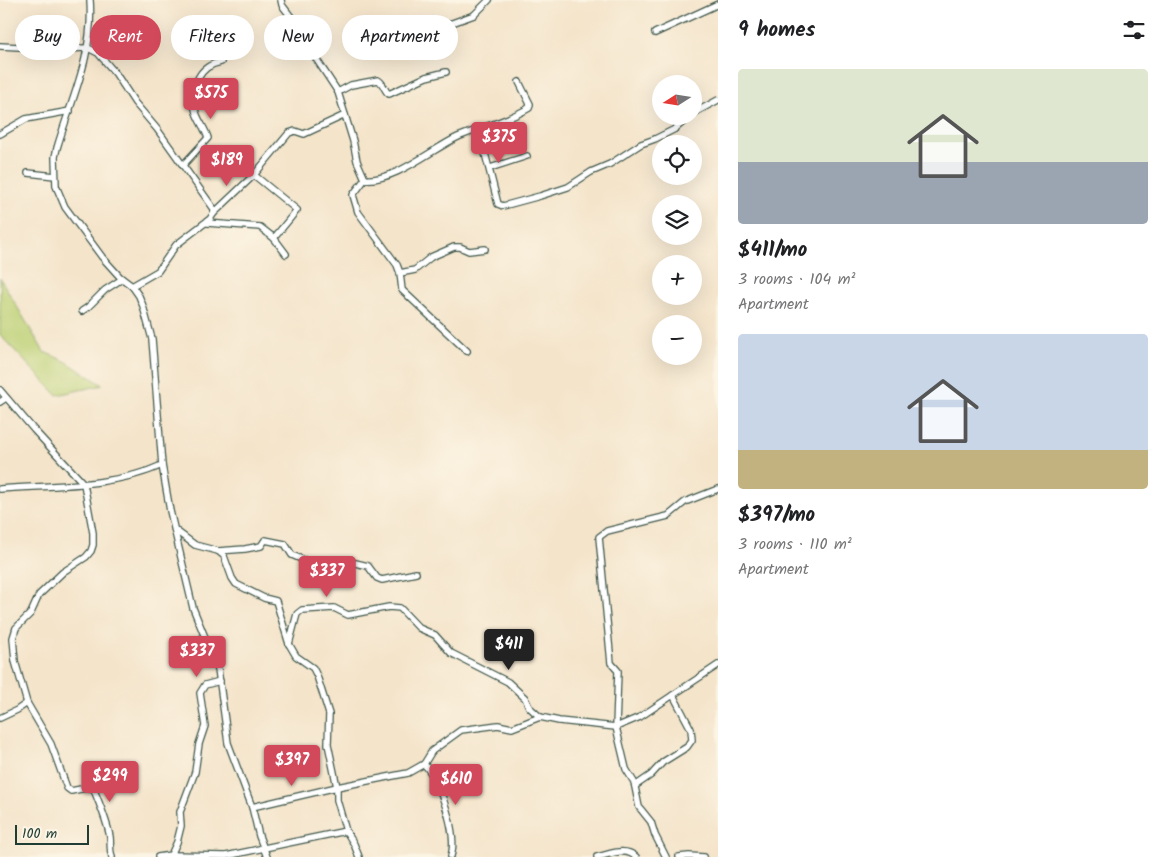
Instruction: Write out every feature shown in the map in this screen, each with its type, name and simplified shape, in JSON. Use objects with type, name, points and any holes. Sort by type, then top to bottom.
[{"type":"street","points":[[90,0],[88,48],[80,81],[57,148],[55,157],[56,186],[64,207],[97,252],[122,279],[132,286],[143,306],[152,339],[162,465],[175,530],[193,608],[213,654],[220,681],[228,743],[252,807],[259,836],[267,857]]},
{"type":"street","points":[[281,0],[285,10],[301,30],[309,48],[338,92],[357,161],[365,179]]},
{"type":"street","points":[[458,21],[474,15],[489,0]]},
{"type":"street","points":[[655,33],[718,4]]},
{"type":"street","points":[[0,46],[59,49],[88,48],[103,57],[135,103],[157,129],[211,203],[214,213]]},
{"type":"street","points":[[183,164],[208,138],[195,109],[196,82],[208,66],[221,62]]},
{"type":"street","points":[[338,92],[351,86],[378,80],[382,82],[386,93],[389,94],[426,78],[446,72]]},
{"type":"street","points":[[365,179],[372,180],[390,173],[418,160],[447,142],[499,123],[528,108],[530,104],[519,82]]},
{"type":"street","points":[[702,109],[718,100]]},
{"type":"street","points":[[0,134],[26,119],[70,111]]},
{"type":"street","points":[[132,286],[158,271],[176,245],[207,223],[214,213],[254,175],[290,133],[294,131],[304,134],[345,115]]},
{"type":"street","points":[[479,130],[498,204],[503,206],[568,187],[641,144],[681,125]]},
{"type":"street","points":[[490,168],[526,156]]},
{"type":"street","points":[[28,173],[55,176]]},
{"type":"street","points":[[254,175],[297,210],[274,238]]},
{"type":"street","points":[[365,179],[353,196],[356,207],[397,265],[403,291],[467,351]]},
{"type":"street","points":[[207,223],[260,227],[274,238],[286,254]]},
{"type":"street","points":[[400,273],[415,270],[431,257],[454,247],[460,247],[469,251],[486,249]]},
{"type":"street","points":[[82,311],[105,290],[122,279]]},
{"type":"street","points":[[0,390],[84,484],[94,540],[91,551],[81,561],[63,572],[39,595],[31,613],[13,632],[13,644],[27,703],[51,744],[67,788],[71,791],[90,786],[94,790],[109,832],[109,848],[112,857]]},
{"type":"street","points":[[0,402],[6,398]]},
{"type":"street","points":[[0,490],[84,484],[140,474],[162,465]]},
{"type":"street","points":[[666,857],[654,835],[651,822],[639,807],[635,786],[626,769],[616,727],[618,671],[611,664],[599,537],[607,532],[668,516],[685,502],[718,489]]},
{"type":"street","points":[[175,530],[195,545],[218,551],[261,546],[265,540],[271,540],[284,544],[292,555],[313,564],[347,561],[368,566],[377,578],[382,580],[416,573]]},
{"type":"street","points":[[218,551],[225,558],[236,584],[264,598],[275,601],[288,644],[296,656],[313,668],[317,676],[329,714],[328,738],[337,787],[337,800],[346,831],[359,857]]},
{"type":"street","points":[[288,644],[297,614],[302,610],[334,608],[348,615],[389,607],[400,608],[418,628],[435,635],[452,653],[508,682],[540,717]]},
{"type":"street","points":[[252,807],[337,787],[408,774],[424,764],[432,751],[460,730],[498,724],[512,728],[540,717],[585,725],[616,727],[640,717],[718,665]]},
{"type":"street","points":[[171,855],[177,842],[180,812],[195,772],[199,744],[205,726],[200,693],[205,685],[220,681]]},
{"type":"street","points":[[635,786],[651,775],[663,762],[687,747],[692,740],[691,729],[673,695]]},
{"type":"street","points":[[0,718],[27,703]]},
{"type":"street","points":[[424,764],[435,780],[446,806],[453,848],[452,857]]},
{"type":"street","points":[[158,857],[171,855],[219,857],[346,831]]},
{"type":"street","points":[[253,850],[259,836]]},
{"type":"street","points":[[597,857],[625,851],[636,857]]},
{"type":"street","points":[[679,857],[704,857]]},
{"type":"green space","points":[[0,278],[44,352],[65,361],[103,385],[57,395],[0,335]]}]
